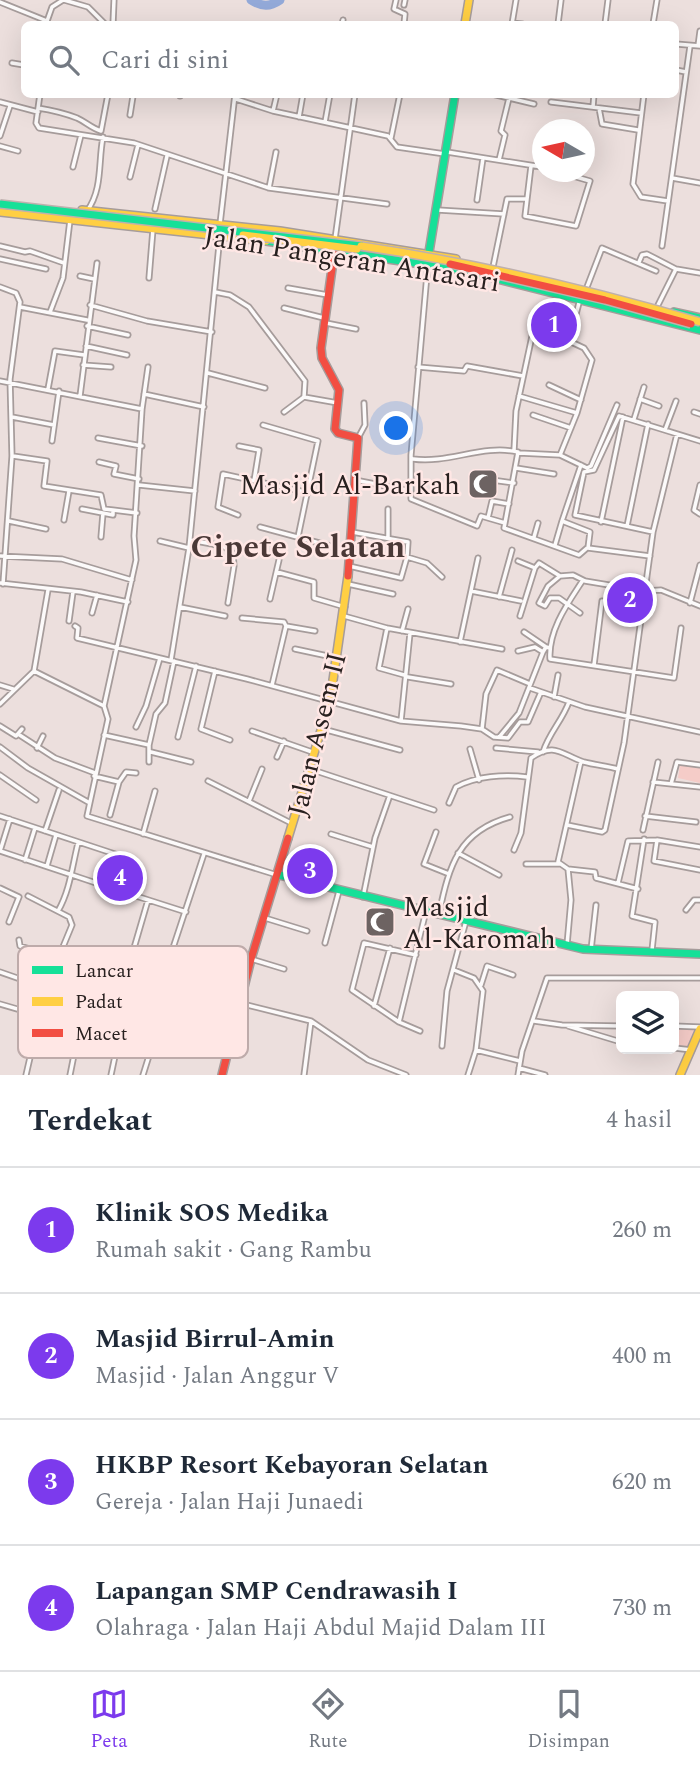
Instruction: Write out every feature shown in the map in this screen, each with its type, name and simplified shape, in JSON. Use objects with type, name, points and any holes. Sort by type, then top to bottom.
[{"type":"main road","points":[[466,21],[470,0]]},
{"type":"main road","points":[[429,258],[454,98]]},
{"type":"main road","points":[[0,207],[268,238],[439,262],[700,324]]},
{"type":"main road","name":"Jalan Pangeran Antasari","points":[[0,207],[87,211],[335,239],[585,287],[657,307],[700,324]]},
{"type":"main road","name":"Jalan Pangeran Antasari","points":[[0,207],[70,220],[429,258],[487,276],[700,324]]},
{"type":"main road","points":[[266,242],[267,230]]},
{"type":"main road","points":[[335,239],[321,355],[337,386],[337,432],[358,438]]},
{"type":"main road","points":[[487,276],[491,267]]},
{"type":"main road","name":"Jalan Asem II","points":[[248,970],[330,701],[348,584],[358,438]]},
{"type":"main road","points":[[279,875],[591,950],[652,950],[700,954]]},
{"type":"main road","points":[[680,1075],[700,1028]]},
{"type":"street","points":[[48,21],[52,8],[64,0],[88,7],[101,21]]},
{"type":"street","points":[[396,0],[394,9],[405,14],[404,21]]},
{"type":"street","points":[[512,21],[516,0]]},
{"type":"street","points":[[558,21],[561,0]]},
{"type":"street","points":[[605,21],[608,0]]},
{"type":"street","points":[[654,21],[657,0]]},
{"type":"street","points":[[113,21],[115,1]]},
{"type":"street","points":[[0,2],[43,21]]},
{"type":"street","points":[[679,44],[699,46],[700,31]]},
{"type":"street","points":[[662,246],[690,46]]},
{"type":"street","points":[[12,64],[21,65]]},
{"type":"street","points":[[679,71],[686,72]]},
{"type":"street","points":[[40,98],[36,123],[39,128],[138,145],[269,188],[387,204]]},
{"type":"street","points":[[87,211],[96,198],[97,164],[107,98]]},
{"type":"street","points":[[130,98],[130,115]]},
{"type":"street","points":[[149,762],[149,745],[156,714],[165,703],[173,661],[189,548],[212,332],[225,173],[235,98]]},
{"type":"street","points":[[238,98],[273,111],[391,138]]},
{"type":"street","points":[[273,111],[276,98]]},
{"type":"street","points":[[299,117],[302,98]]},
{"type":"street","points":[[325,122],[329,98]]},
{"type":"street","points":[[335,239],[354,98]]},
{"type":"street","points":[[399,98],[391,138],[397,148],[531,166],[527,218],[576,226],[590,182]]},
{"type":"street","points":[[499,160],[505,135],[501,131],[510,98]]},
{"type":"street","points":[[513,98],[534,104]]},
{"type":"street","points":[[593,107],[594,98]]},
{"type":"street","points":[[643,98],[634,189],[645,198],[668,201]]},
{"type":"street","points":[[0,102],[10,106],[65,114],[102,131]]},
{"type":"street","points":[[551,102],[641,113]]},
{"type":"street","points":[[0,136],[10,106]]},
{"type":"street","points":[[599,107],[603,124],[639,130]]},
{"type":"street","points":[[73,167],[81,135]]},
{"type":"street","points":[[130,177],[138,145]]},
{"type":"street","points":[[0,146],[18,151]]},
{"type":"street","points":[[269,188],[276,152]]},
{"type":"street","points":[[155,209],[167,156]]},
{"type":"street","points":[[477,200],[482,158]]},
{"type":"street","points":[[672,178],[700,183]]},
{"type":"street","points":[[491,267],[508,197],[527,199]]},
{"type":"street","points":[[438,210],[504,214]]},
{"type":"street","points":[[50,312],[62,283],[70,220]]},
{"type":"street","points":[[149,278],[153,229]]},
{"type":"street","points":[[0,246],[30,251],[64,263]]},
{"type":"street","points":[[569,341],[580,298],[602,248],[656,271]]},
{"type":"street","points":[[639,262],[642,255],[647,254],[676,269],[700,273]]},
{"type":"street","points":[[429,258],[411,454],[411,499],[477,526],[481,516],[505,523]]},
{"type":"street","points":[[0,259],[46,269]]},
{"type":"street","points":[[80,396],[97,263]]},
{"type":"street","points":[[657,307],[676,269]]},
{"type":"street","points":[[80,276],[94,279]]},
{"type":"street","points":[[0,287],[18,295],[20,307],[10,382],[12,456],[7,556],[2,584],[128,601]]},
{"type":"street","points":[[288,288],[328,295]]},
{"type":"street","points":[[215,292],[230,295],[249,307],[303,378],[306,385],[304,397],[284,412]]},
{"type":"street","points":[[90,305],[147,321],[212,332]]},
{"type":"street","points":[[20,307],[88,320]]},
{"type":"street","points":[[284,309],[356,329]]},
{"type":"street","points":[[87,326],[128,335]]},
{"type":"street","points":[[561,455],[572,429],[592,358],[584,348],[569,341],[533,334],[515,418],[516,468],[504,528],[579,555],[587,548],[590,533],[562,522]]},
{"type":"street","points":[[86,346],[127,355]]},
{"type":"street","points":[[48,389],[55,351],[84,355]]},
{"type":"street","points":[[83,365],[111,367]]},
{"type":"street","points":[[418,367],[463,371],[467,366],[523,376]]},
{"type":"street","points":[[148,367],[142,409],[142,446],[132,580],[104,706],[108,719],[85,813],[88,817],[279,875]]},
{"type":"street","points":[[208,373],[265,388]]},
{"type":"street","points":[[0,381],[142,409]]},
{"type":"street","points":[[549,385],[581,400]]},
{"type":"street","points":[[634,419],[644,387]]},
{"type":"street","points":[[52,441],[59,391]]},
{"type":"street","points":[[144,394],[204,407]]},
{"type":"street","points":[[519,396],[577,413]]},
{"type":"street","points":[[304,397],[338,403]]},
{"type":"street","points":[[640,399],[659,406]]},
{"type":"street","points":[[665,430],[676,401]]},
{"type":"street","points":[[358,438],[365,425],[364,403]]},
{"type":"street","points":[[413,459],[452,459],[470,452],[516,452],[561,455],[580,465],[591,466],[617,405]]},
{"type":"street","points":[[694,412],[700,414]]},
{"type":"street","points":[[533,415],[572,429]]},
{"type":"street","points":[[620,416],[700,442]]},
{"type":"street","points":[[620,416],[594,470],[584,472],[575,515],[653,532]]},
{"type":"street","points":[[601,522],[620,416]]},
{"type":"street","points":[[12,417],[54,425]]},
{"type":"street","points":[[627,526],[648,424]]},
{"type":"street","points":[[263,425],[317,439],[298,537]]},
{"type":"street","points":[[567,825],[602,832],[605,830],[627,715],[653,532],[677,434]]},
{"type":"street","points":[[98,438],[142,446]]},
{"type":"street","points":[[239,446],[259,450],[254,481]]},
{"type":"street","points":[[12,456],[47,461],[44,486],[100,495],[103,509],[137,513]]},
{"type":"street","points":[[99,462],[116,466],[114,474],[139,479]]},
{"type":"street","points":[[555,545],[580,465]]},
{"type":"street","points":[[516,468],[554,474]]},
{"type":"street","points":[[238,515],[218,507],[222,475],[305,492]]},
{"type":"street","points":[[355,480],[411,491]]},
{"type":"street","points":[[492,480],[514,483]]},
{"type":"street","points":[[139,485],[195,491]]},
{"type":"street","points":[[700,485],[694,512],[700,514]]},
{"type":"street","points":[[64,520],[69,491]]},
{"type":"street","points":[[488,518],[494,501],[509,504]]},
{"type":"street","points":[[82,509],[113,515],[113,510]]},
{"type":"street","points":[[388,509],[388,538]]},
{"type":"street","points":[[101,537],[103,513]]},
{"type":"street","points":[[0,522],[46,529]]},
{"type":"street","points":[[534,537],[538,523]]},
{"type":"street","points":[[260,527],[350,551]]},
{"type":"street","points":[[349,566],[401,578],[407,557],[408,542],[352,532]]},
{"type":"street","points":[[190,540],[223,546],[233,554],[234,566],[228,603]]},
{"type":"street","points":[[160,541],[189,548]]},
{"type":"street","points":[[587,548],[650,555]]},
{"type":"street","points":[[499,597],[512,550]]},
{"type":"street","points":[[0,556],[62,559],[132,580]]},
{"type":"street","points":[[407,557],[427,563],[442,577]]},
{"type":"street","points":[[460,642],[478,558]]},
{"type":"street","points":[[271,598],[279,560]]},
{"type":"street","points":[[518,561],[535,568]]},
{"type":"street","points":[[520,616],[535,568],[541,564],[560,576]]},
{"type":"street","points":[[690,603],[700,565]]},
{"type":"street","points":[[277,572],[314,582],[314,598],[345,607]]},
{"type":"street","points":[[580,613],[559,598],[550,598],[545,606],[539,603],[548,586],[560,576],[573,575],[583,580],[645,591],[661,590],[700,606]]},
{"type":"street","points":[[500,736],[519,713],[532,688],[543,652],[548,647],[567,604],[583,580]]},
{"type":"street","points":[[348,584],[393,594]]},
{"type":"street","points":[[0,704],[34,671],[48,589]]},
{"type":"street","points":[[471,591],[520,601]]},
{"type":"street","points":[[69,621],[73,592]]},
{"type":"street","points":[[92,613],[97,595]]},
{"type":"street","points":[[594,665],[602,601]]},
{"type":"street","points":[[180,607],[225,617]]},
{"type":"street","points":[[402,631],[408,609]]},
{"type":"street","points":[[344,616],[387,628],[502,649]]},
{"type":"street","points":[[242,618],[284,622],[286,626],[315,631]]},
{"type":"street","points":[[75,626],[78,628],[77,638],[118,649],[272,685],[401,721],[482,729],[494,737],[508,738],[520,722],[528,722],[541,692]]},
{"type":"street","points":[[272,685],[286,626]]},
{"type":"street","points":[[387,628],[379,668],[451,684]]},
{"type":"street","points":[[524,632],[548,647],[550,659],[674,678],[681,628]]},
{"type":"street","points":[[401,721],[410,632]]},
{"type":"street","points":[[518,652],[535,647],[543,652]]},
{"type":"street","points":[[295,649],[337,658]]},
{"type":"street","points":[[136,727],[146,706],[160,658]]},
{"type":"street","points":[[178,737],[197,666]]},
{"type":"street","points":[[482,729],[486,694],[497,670],[532,688],[569,702],[700,732]]},
{"type":"street","points":[[34,671],[104,706]]},
{"type":"street","points":[[215,671],[201,729],[230,740]]},
{"type":"street","points":[[554,697],[558,675]]},
{"type":"street","points":[[0,685],[13,689]]},
{"type":"street","points":[[514,850],[522,833],[530,761],[541,752],[548,737],[562,720],[569,702]]},
{"type":"street","points":[[0,726],[15,736],[22,729]]},
{"type":"street","points":[[323,729],[400,750]]},
{"type":"street","points":[[252,731],[315,753]]},
{"type":"street","points":[[18,734],[37,748],[73,766],[120,782]]},
{"type":"street","points":[[104,735],[149,745]]},
{"type":"street","points":[[37,748],[43,736]]},
{"type":"street","points":[[277,757],[284,741]]},
{"type":"street","points":[[0,747],[28,768],[88,802]]},
{"type":"street","points":[[496,748],[541,752],[562,750],[581,761],[618,769]]},
{"type":"street","points":[[470,749],[479,780]]},
{"type":"street","points":[[151,752],[191,762]]},
{"type":"street","points":[[559,863],[581,761]]},
{"type":"street","points":[[671,784],[679,761],[700,765]]},
{"type":"street","points":[[643,830],[658,762]]},
{"type":"street","points":[[249,801],[262,769]]},
{"type":"street","points":[[310,769],[434,810]]},
{"type":"street","points":[[110,815],[120,782],[126,772],[136,773]]},
{"type":"street","points":[[449,803],[458,786],[503,774],[527,777]]},
{"type":"street","points":[[0,775],[36,800]]},
{"type":"street","points":[[208,781],[293,824]]},
{"type":"street","points":[[653,782],[700,787]]},
{"type":"street","points":[[45,831],[59,790]]},
{"type":"street","points":[[143,834],[155,791]]},
{"type":"street","points":[[363,897],[373,848],[389,797]]},
{"type":"street","points":[[0,816],[117,855],[111,888]]},
{"type":"street","points":[[645,816],[696,822]]},
{"type":"street","points":[[439,914],[449,874],[458,853],[481,827],[510,817]]},
{"type":"street","points":[[10,819],[0,851],[186,912]]},
{"type":"street","points":[[25,860],[35,828]]},
{"type":"street","points":[[436,832],[424,864],[449,874]]},
{"type":"street","points":[[331,834],[373,848]]},
{"type":"street","points":[[47,866],[56,835]]},
{"type":"street","points":[[644,839],[633,916],[656,923],[652,950]]},
{"type":"street","points":[[655,862],[657,840]]},
{"type":"street","points":[[618,884],[627,841],[657,840],[700,847]]},
{"type":"street","points":[[58,911],[67,893],[69,874],[78,843]]},
{"type":"street","points":[[458,853],[499,875]]},
{"type":"street","points":[[174,946],[204,854]]},
{"type":"street","points":[[642,867],[655,862],[700,870]]},
{"type":"street","points":[[526,864],[559,863],[568,869],[594,872],[595,878],[638,889]]},
{"type":"street","points":[[567,945],[571,904],[568,869]]},
{"type":"street","points":[[0,888],[19,897],[9,922]]},
{"type":"street","points":[[325,943],[338,891]]},
{"type":"street","points":[[27,897],[69,917],[72,925],[62,946]]},
{"type":"street","points":[[135,946],[148,900]]},
{"type":"street","points":[[686,911],[694,900],[700,900]]},
{"type":"street","points":[[591,950],[596,905]]},
{"type":"street","points":[[399,1022],[426,912]]},
{"type":"street","points":[[265,918],[307,931]]},
{"type":"street","points":[[442,1046],[447,991],[466,922]]},
{"type":"street","points":[[19,940],[20,946]]},
{"type":"street","points":[[416,954],[363,944],[352,990],[399,1022],[420,1031]]},
{"type":"street","points":[[374,1006],[390,948]]},
{"type":"street","points":[[251,959],[284,969]]},
{"type":"street","points":[[468,1075],[476,1049],[483,1000],[481,985],[486,966],[513,975]]},
{"type":"street","points":[[453,970],[474,978],[481,985]]},
{"type":"street","points":[[0,972],[18,978]]},
{"type":"street","points":[[518,1075],[520,1061],[549,976],[700,978]]},
{"type":"street","points":[[0,1004],[18,1009]]},
{"type":"street","points":[[248,1007],[311,1021],[368,1060],[392,1073],[406,1075]]},
{"type":"street","points":[[304,1075],[311,1021]]},
{"type":"street","points":[[534,1021],[562,1025],[616,1026]]},
{"type":"street","points":[[562,1025],[616,1041]]},
{"type":"street","points":[[679,1026],[700,1028]]},
{"type":"street","points":[[476,1049],[520,1061]]},
{"type":"street","points":[[679,1049],[692,1050]]},
{"type":"street","points":[[111,1075],[115,1058]]},
{"type":"street","points":[[143,1075],[148,1058]]},
{"type":"street","points":[[519,1068],[545,1075]]},
{"type":"shaded area","points":[[680,764],[700,767],[700,783],[678,778]]},
{"type":"shaded area","points":[[679,1027],[699,1027],[692,1048],[679,1047]]},
{"type":"waterway","points":[[251,0],[266,5],[280,0]]},
{"type":"traffic: fast","points":[[429,252],[454,98]]},
{"type":"traffic: fast","points":[[0,204],[361,246]]},
{"type":"traffic: fast","points":[[266,241],[462,270],[700,330]]},
{"type":"traffic: fast","points":[[674,312],[700,318]]},
{"type":"traffic: fast","points":[[279,875],[583,949],[700,954]]},
{"type":"traffic: slow","points":[[466,21],[469,0]]},
{"type":"traffic: slow","points":[[82,210],[280,231],[456,259]]},
{"type":"traffic: slow","points":[[0,212],[266,241]]},
{"type":"traffic: slow","points":[[243,235],[357,249]]},
{"type":"traffic: slow","points":[[361,246],[532,278],[700,322]]},
{"type":"traffic: slow","points":[[288,838],[330,701],[348,576]]},
{"type":"traffic: slow","points":[[680,1075],[700,1029]]},
{"type":"traffic: jam","points":[[335,247],[321,348],[322,358],[339,390],[335,429],[338,433],[358,438],[348,576]]},
{"type":"traffic: jam","points":[[450,264],[605,300],[691,324]]},
{"type":"traffic: jam","points":[[248,971],[288,838]]},
{"type":"traffic: jam","points":[[222,1075],[226,1058]]},
{"type":"place","name":"Klinik SOS Medika","points":[[554,325]]},
{"type":"place","name":"Masjid Al-Barkah","points":[[483,484]]},
{"type":"place","name":"Masjid Birrul-Amin","points":[[630,600]]},
{"type":"place","name":"HKBP Resort Kebayoran Selatan","points":[[310,871]]},
{"type":"place","name":"Lapangan SMP Cendrawasih I","points":[[120,878]]},
{"type":"place","name":"Masjid Al-Karomah","points":[[380,922]]},
{"type":"district","name":"Cipete Selatan","points":[[298,546]]}]
